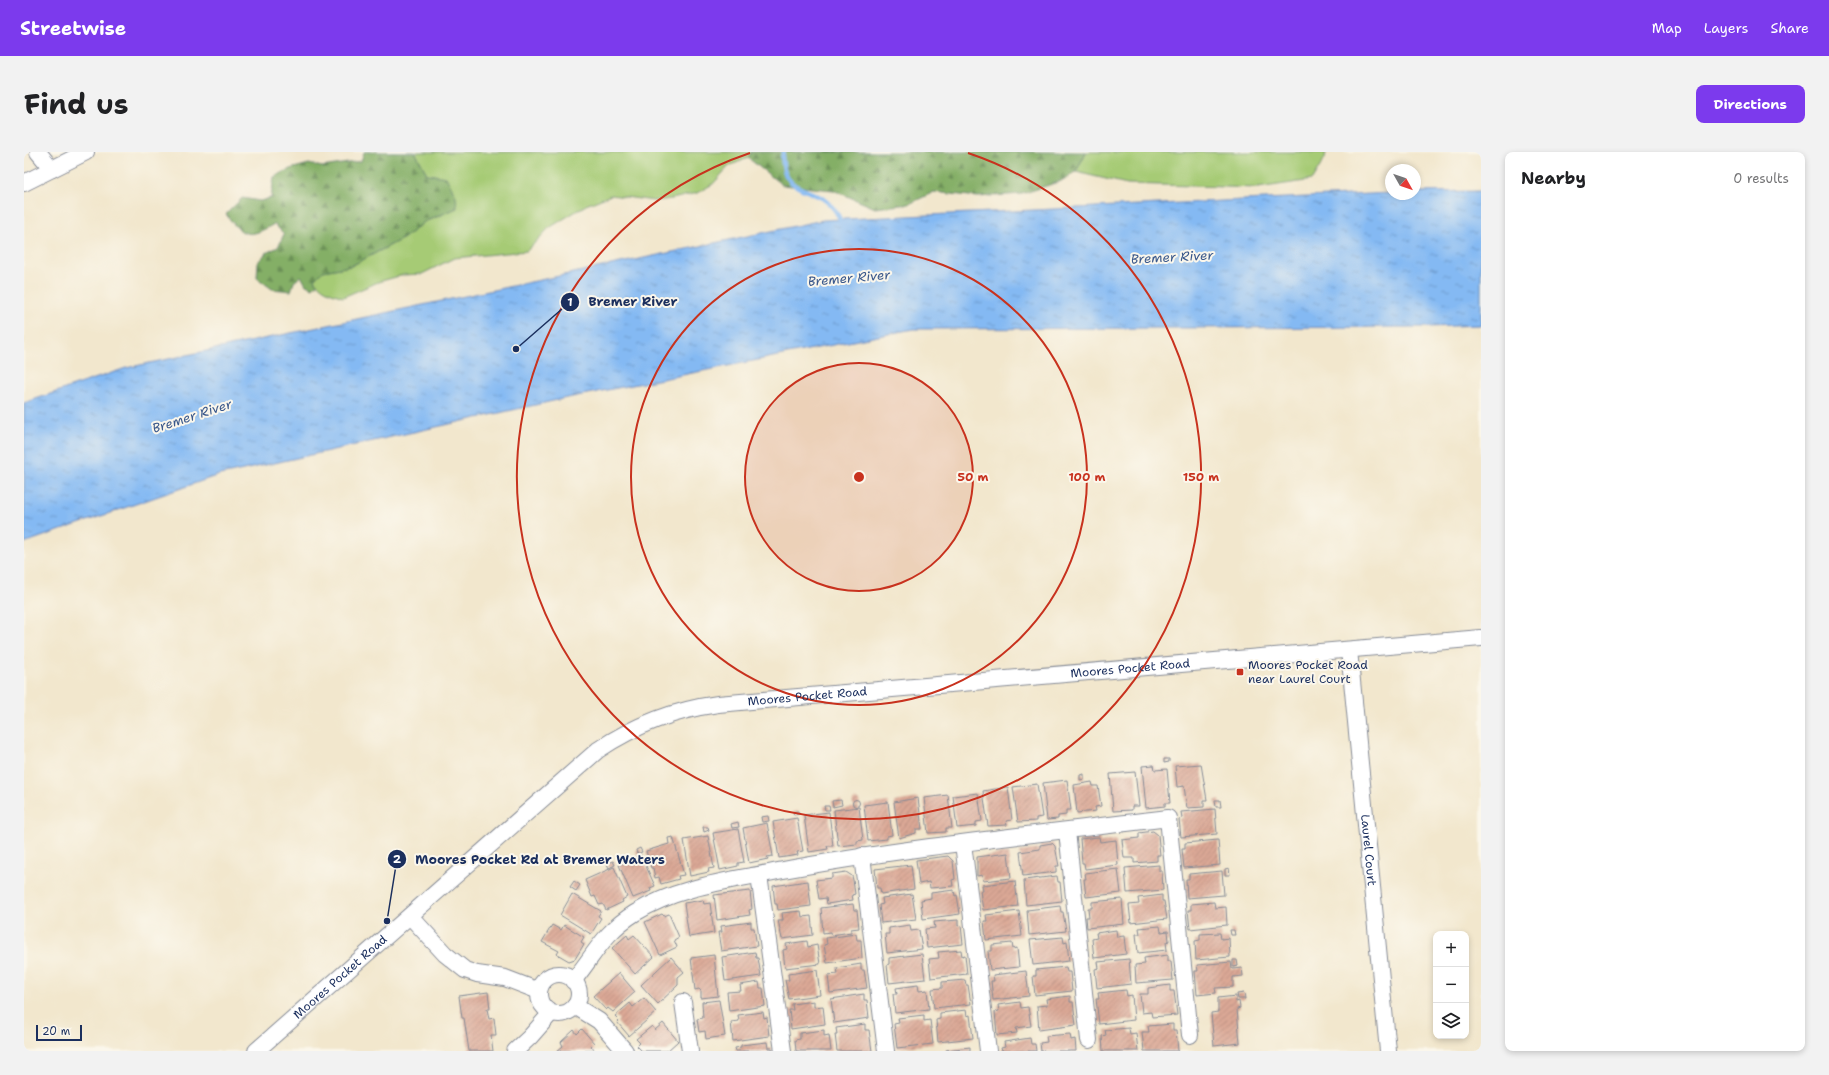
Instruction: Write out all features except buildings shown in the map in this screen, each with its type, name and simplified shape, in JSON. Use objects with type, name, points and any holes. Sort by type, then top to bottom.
[{"type":"street","points":[[38,152],[52,169]]},
{"type":"street","points":[[24,183],[86,152]]},
{"type":"street","name":"Moores Pocket Road","points":[[256,1051],[598,750],[626,731],[655,719],[685,710],[718,704],[1481,638]]},
{"type":"street","name":"Laurel Court","points":[[1349,650],[1388,1051]]},
{"type":"street","points":[[573,980],[609,933],[636,912],[680,891],[862,856],[1168,818],[1190,1035]]},
{"type":"street","points":[[1067,831],[1089,1040]]},
{"type":"street","points":[[963,843],[988,1051]]},
{"type":"street","points":[[862,856],[886,1051]]},
{"type":"street","points":[[759,875],[783,1051]]},
{"type":"street","points":[[410,916],[445,954],[461,968],[474,974],[508,979],[539,991]]},
{"type":"street","points":[[553,975],[565,976],[573,980],[578,989],[579,995],[575,1006],[565,1013],[557,1014],[551,1013],[541,1004],[539,991],[543,982],[553,975]]},
{"type":"street","points":[[683,1002],[690,1051]]},
{"type":"street","points":[[575,1006],[599,1021],[625,1051]]},
{"type":"street","points":[[515,1051],[530,1037],[551,1013]]},
{"type":"green space","points":[[364,152],[415,152],[427,174],[446,177],[456,196],[457,208],[424,222],[404,238],[351,266],[323,271],[315,279],[317,284],[313,288],[306,285],[301,276],[294,282],[291,291],[272,289],[257,278],[258,262],[266,253],[278,247],[284,234],[274,224],[258,232],[247,233],[237,227],[226,214],[242,198],[260,201],[271,198],[274,177],[290,169],[309,164],[322,167],[361,161]]},
{"type":"green space","points":[[415,152],[752,152],[748,158],[729,166],[713,184],[697,193],[672,199],[654,201],[611,195],[586,205],[549,228],[527,251],[454,258],[422,274],[403,275],[378,282],[343,297],[320,286],[315,279],[323,271],[351,266],[404,238],[424,222],[442,215],[435,175],[427,174]]},
{"type":"green space","points":[[752,152],[1086,152],[1076,172],[1061,181],[1022,194],[978,197],[934,192],[909,204],[875,208],[833,190],[782,185],[748,158]]},
{"type":"green space","points":[[1086,152],[1326,152],[1325,158],[1312,180],[1258,188],[1127,184],[1076,172]]},
{"type":"water","name":"Bremer River","points":[[1481,191],[1481,325],[1428,327],[913,329],[562,399],[216,476],[24,543],[24,403],[126,368],[823,220],[1385,193],[1385,200],[1421,200],[1421,192]]},
{"type":"waterway","points":[[783,152],[782,156],[785,172],[792,183],[825,200],[837,213],[842,225]]},
{"type":"place","name":"Bremer River","points":[[516,349]]},
{"type":"place","name":"Moores Pocket Road near Laurel Court","points":[[1240,672]]},
{"type":"place","name":"Moores Pocket Rd at Bremer Waters","points":[[387,921]]}]
